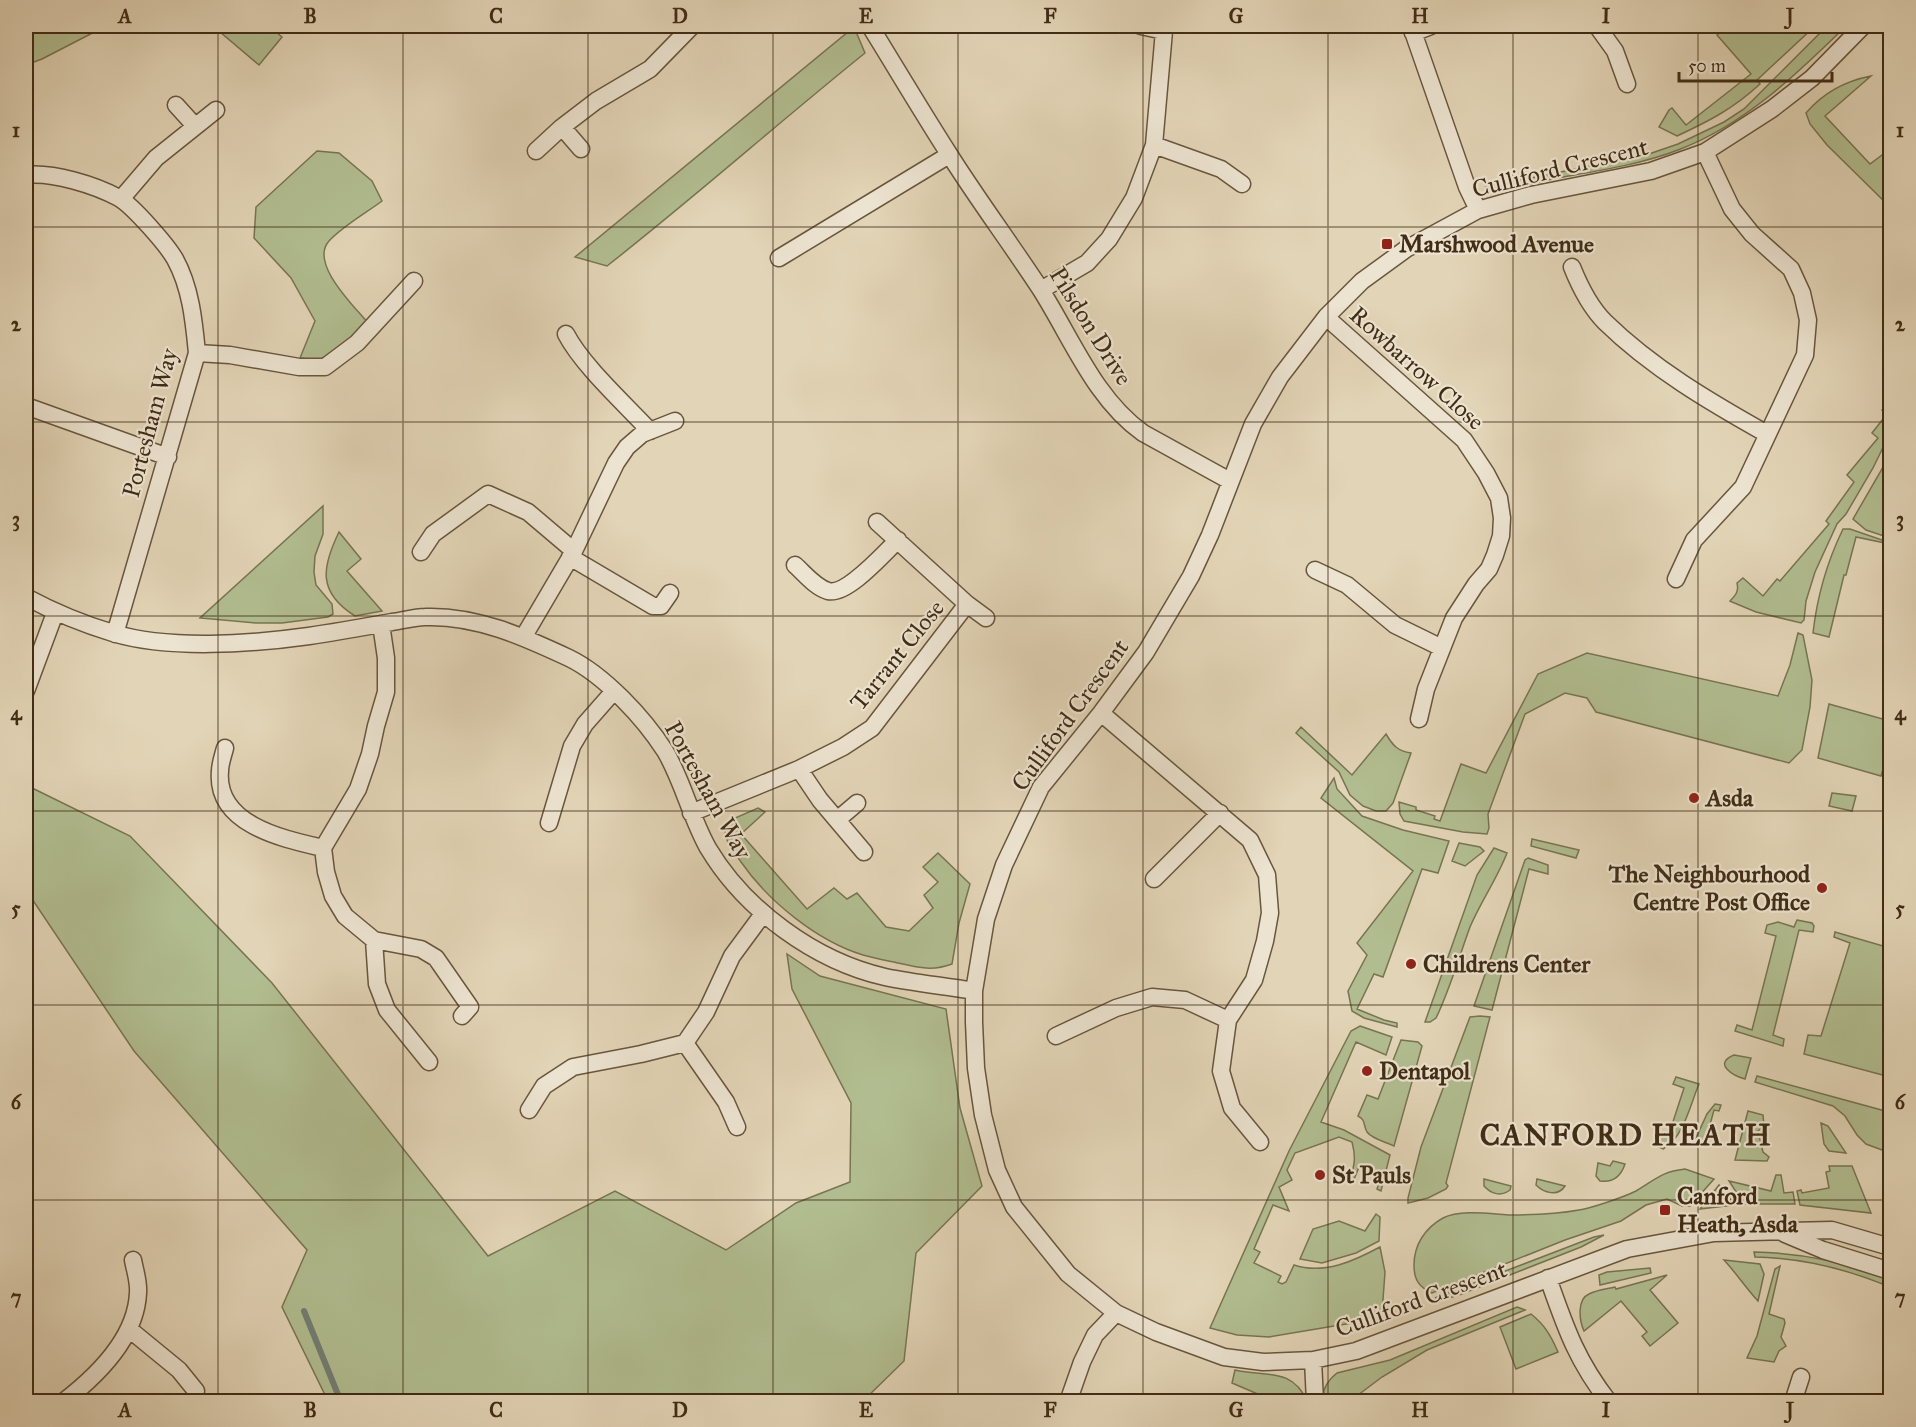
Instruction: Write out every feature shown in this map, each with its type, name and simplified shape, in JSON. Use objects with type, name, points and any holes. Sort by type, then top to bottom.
[{"type":"street","points":[[536,151],[596,101],[650,69],[693,26]]},
{"type":"street","name":"Pilsdon Drive","points":[[870,26],[949,155],[1041,290],[1092,377],[1113,407],[1130,424],[1164,446],[1230,481]]},
{"type":"street","points":[[1041,290],[1087,263],[1109,239],[1134,198],[1154,146],[1165,28],[1141,26]]},
{"type":"street","points":[[1431,26],[1412,29],[1467,187],[1478,210]]},
{"type":"street","points":[[1597,26],[1615,51],[1627,84]]},
{"type":"street","name":"Culliford Crescent","points":[[1863,26],[1812,78],[1772,109],[1705,152],[1651,171],[1531,195],[1478,210],[1406,249],[1362,280],[1326,317],[1275,386],[1253,424],[1210,535],[1191,576],[1146,652],[1041,788],[1004,865],[986,919],[974,990],[976,1068],[984,1115],[997,1170],[1014,1207],[1068,1274],[1116,1312],[1156,1332],[1224,1357],[1263,1362],[1313,1360],[1356,1351],[1627,1249],[1714,1233],[1832,1230],[1890,1247]]},
{"type":"street","points":[[176,105],[195,126]]},
{"type":"street","points":[[121,199],[156,158],[216,110]]},
{"type":"street","points":[[562,127],[580,149]]},
{"type":"street","points":[[1154,146],[1221,169],[1242,184]]},
{"type":"street","points":[[1676,579],[1694,540],[1743,487],[1805,355],[1808,320],[1804,300],[1791,269],[1752,234],[1732,209],[1705,152]]},
{"type":"street","points":[[779,258],[949,155]]},
{"type":"street","name":"Portesham Way","points":[[26,175],[57,177],[85,184],[121,199],[161,240],[175,260],[186,285],[193,312],[197,353],[115,634]]},
{"type":"street","points":[[1572,267],[1583,293],[1604,321],[1698,395],[1767,434]]},
{"type":"street","points":[[197,353],[230,355],[299,368],[326,367],[357,343],[414,281]]},
{"type":"street","name":"Rowbarrow Close","points":[[1326,317],[1464,440],[1499,498],[1502,518],[1496,555],[1489,569],[1454,618],[1426,689],[1419,719]]},
{"type":"street","points":[[566,334],[571,344],[610,389],[650,430]]},
{"type":"street","points":[[26,406],[168,457]]},
{"type":"street","points":[[524,636],[572,554],[616,463],[627,447],[642,434],[675,422]]},
{"type":"street","points":[[421,552],[433,534],[488,494],[528,512],[572,554],[654,606],[661,606],[670,593]]},
{"type":"street","name":"Tarrant Close","points":[[877,522],[967,604],[986,618]]},
{"type":"street","points":[[795,565],[817,585],[830,591],[843,590],[898,540]]},
{"type":"street","points":[[1315,570],[1347,585],[1395,625],[1442,648]]},
{"type":"street","name":"Portesham Way","points":[[26,597],[56,613],[115,634],[154,640],[196,643],[258,642],[425,617],[482,624],[524,636],[584,665],[614,691],[642,722],[665,752],[707,847],[727,877],[763,914],[794,936],[844,963],[884,976],[974,990]]},
{"type":"street","name":"Tarrant Close","points":[[691,813],[799,769],[843,747],[872,728],[967,604]]},
{"type":"street","points":[[26,690],[56,613]]},
{"type":"street","points":[[381,624],[386,658],[386,692],[370,754],[358,789],[323,848],[326,872],[333,896],[345,916],[374,940],[421,949],[436,958],[470,1007],[462,1016]]},
{"type":"street","points":[[549,823],[572,746],[585,724],[614,691]]},
{"type":"street","points":[[1101,713],[1250,840],[1267,874],[1270,913],[1254,980],[1228,1020],[1221,1071],[1232,1108],[1260,1142]]},
{"type":"street","points":[[225,748],[219,772],[223,795],[233,811],[253,825],[283,839],[323,848]]},
{"type":"street","points":[[799,769],[820,800],[864,852]]},
{"type":"street","points":[[837,820],[856,804]]},
{"type":"street","points":[[1154,879],[1220,813]]},
{"type":"street","points":[[529,1110],[544,1086],[573,1066],[641,1054],[685,1043],[706,1012],[732,956],[763,914]]},
{"type":"street","points":[[374,940],[377,984],[387,1010],[429,1062]]},
{"type":"street","points":[[1056,1036],[1116,1008],[1152,997],[1185,1000],[1228,1020]]},
{"type":"street","points":[[685,1043],[726,1102],[737,1127]]},
{"type":"street","name":"Culliford Crescent","points":[[1781,1232],[1823,1250],[1890,1271]]},
{"type":"street","points":[[63,1401],[82,1388],[107,1362],[129,1329],[136,1310],[139,1290],[133,1260]]},
{"type":"street","points":[[1548,1278],[1570,1339],[1584,1367],[1608,1401]]},
{"type":"street","points":[[1068,1401],[1082,1362],[1095,1335],[1116,1312]]},
{"type":"street","points":[[129,1329],[179,1370],[196,1391]]},
{"type":"street","points":[[1313,1360],[1315,1401]]},
{"type":"street","points":[[1793,1401],[1801,1377]]},
{"type":"green space","points":[[26,26],[106,26],[26,65]]},
{"type":"green space","points":[[213,26],[269,26],[282,37],[259,65]]},
{"type":"green space","points":[[1721,26],[1815,26],[1757,80],[1760,84],[1750,93],[1710,120],[1677,136],[1659,127],[1672,108],[1686,125],[1751,74],[1717,35],[1724,29]]},
{"type":"green space","points":[[1827,26],[1846,26],[1768,97],[1747,113],[1702,140],[1648,160],[1618,167],[1512,188],[1485,187],[1646,155],[1678,144],[1724,122],[1744,109]]},
{"type":"green space","points":[[854,27],[865,53],[672,213],[607,266],[575,257]]},
{"type":"green space","points":[[1871,76],[1825,116],[1870,164],[1886,152],[1890,158],[1890,207],[1827,145],[1810,124],[1806,113],[1820,99],[1835,89]]},
{"type":"green space","points":[[317,151],[339,153],[372,181],[382,201],[335,235],[324,250],[325,261],[336,284],[368,323],[336,351],[319,360],[300,358],[315,321],[291,278],[254,238],[256,207]]},
{"type":"green space","points":[[1890,399],[1890,433],[1873,468],[1846,514],[1837,524],[1815,572],[1806,601],[1804,620],[1801,623],[1756,612],[1730,601],[1738,588],[1737,583],[1743,578],[1763,596],[1777,579],[1780,581],[1829,524],[1826,521],[1854,482],[1847,475],[1878,438],[1872,433],[1887,414],[1882,410]]},
{"type":"green space","points":[[1890,455],[1890,538],[1866,530],[1853,519]]},
{"type":"green space","points":[[323,506],[323,534],[315,556],[314,572],[316,585],[332,604],[333,614],[328,617],[282,623],[200,618]]},
{"type":"green space","points":[[1843,529],[1850,529],[1885,541],[1885,543],[1856,537],[1829,637],[1813,633],[1824,580]]},
{"type":"green space","points":[[339,532],[361,559],[347,571],[382,611],[355,616],[334,598],[326,578],[329,557]]},
{"type":"green space","points":[[1798,633],[1803,635],[1812,680],[1810,707],[1802,750],[1789,763],[1596,712],[1587,698],[1565,693],[1525,714],[1488,814],[1487,834],[1404,821],[1400,814],[1399,802],[1416,807],[1416,810],[1435,816],[1434,819],[1440,821],[1461,764],[1486,773],[1538,674],[1587,653],[1778,696],[1790,665]]},
{"type":"green space","points":[[1829,704],[1890,721],[1890,767],[1884,766],[1881,776],[1818,758]]},
{"type":"green space","points":[[1301,727],[1352,775],[1386,734],[1396,747],[1411,753],[1393,803],[1386,811],[1376,811],[1363,806],[1350,795],[1339,772],[1296,733]]},
{"type":"green space","points":[[1334,778],[1337,789],[1362,816],[1403,830],[1449,841],[1438,873],[1422,869],[1383,977],[1374,974],[1357,1009],[1397,1023],[1397,1027],[1364,1018],[1352,1011],[1348,991],[1367,955],[1357,943],[1413,871],[1321,798]]},
{"type":"green space","points":[[26,785],[130,836],[272,983],[488,1256],[615,1191],[726,1250],[796,1203],[850,1182],[851,1103],[792,989],[787,954],[820,976],[946,1009],[960,1108],[982,1186],[916,1253],[904,1361],[863,1401],[328,1401],[282,1307],[307,1250],[134,1051],[26,890]]},
{"type":"green space","points":[[1832,793],[1856,796],[1852,811],[1829,806]]},
{"type":"green space","points":[[758,808],[765,812],[741,834],[807,909],[834,888],[847,899],[857,893],[886,927],[909,931],[933,908],[924,895],[938,882],[923,867],[938,853],[970,884],[959,923],[952,964],[937,968],[923,968],[863,955],[828,940],[795,918],[752,877],[734,853],[725,834],[726,822]]},
{"type":"green space","points":[[1532,839],[1579,850],[1576,858],[1531,846]]},
{"type":"green space","points":[[1459,843],[1480,847],[1484,851],[1465,866],[1452,861]]},
{"type":"green space","points":[[1494,848],[1507,853],[1470,927],[1436,1018],[1425,1022],[1477,875]]},
{"type":"green space","points":[[1528,858],[1548,865],[1548,874],[1529,869],[1492,1010],[1474,1006],[1525,860]]},
{"type":"green space","points":[[1797,920],[1812,923],[1814,926],[1813,932],[1799,930],[1773,1035],[1784,1039],[1783,1046],[1735,1031],[1737,1025],[1752,1030],[1776,936],[1765,933],[1767,925],[1778,922],[1794,927]]},
{"type":"green space","points":[[1835,932],[1890,948],[1890,1077],[1804,1054],[1808,1035],[1821,1036],[1850,943],[1834,937]]},
{"type":"green space","points":[[1470,1017],[1490,1017],[1446,1183],[1448,1186],[1428,1198],[1408,1203],[1421,1147]]},
{"type":"green space","points":[[1360,1026],[1392,1037],[1386,1055],[1356,1042],[1321,1122],[1344,1130],[1390,1155],[1381,1191],[1377,1189],[1381,1176],[1359,1167],[1353,1182],[1349,1180],[1354,1161],[1352,1142],[1339,1137],[1295,1153],[1287,1170],[1292,1180],[1279,1187],[1289,1211],[1273,1205],[1254,1249],[1260,1252],[1254,1263],[1281,1276],[1278,1282],[1282,1284],[1286,1282],[1294,1265],[1316,1268],[1338,1265],[1380,1247],[1385,1272],[1382,1313],[1352,1323],[1269,1337],[1237,1335],[1210,1328],[1289,1151],[1351,1031]]},
{"type":"green space","points":[[1401,1040],[1418,1042],[1422,1046],[1394,1146],[1369,1134],[1358,1116],[1367,1095],[1378,1099]]},
{"type":"green space","points":[[1734,1055],[1751,1058],[1745,1079],[1725,1066],[1728,1058]]},
{"type":"green space","points":[[1757,1076],[1889,1112],[1890,1109],[1890,1153],[1866,1144],[1857,1135],[1845,1116],[1833,1106],[1755,1082]]},
{"type":"green space","points":[[1676,1077],[1699,1084],[1681,1129],[1670,1144],[1663,1149],[1655,1142],[1658,1133],[1669,1134],[1684,1088],[1673,1084]]},
{"type":"green space","points":[[1715,1104],[1721,1105],[1719,1111],[1714,1110],[1705,1143],[1695,1140],[1707,1114]]},
{"type":"green space","points":[[1748,1111],[1763,1115],[1764,1126],[1758,1131],[1763,1152],[1769,1157],[1767,1161],[1735,1160]]},
{"type":"green space","points":[[1821,1123],[1828,1126],[1846,1153],[1829,1151],[1824,1144]]},
{"type":"green space","points":[[1613,1161],[1625,1164],[1621,1172],[1613,1180],[1600,1181],[1596,1176],[1598,1163],[1610,1166]]},
{"type":"green space","points":[[1829,1166],[1852,1166],[1871,1213],[1800,1205],[1797,1191],[1801,1190],[1802,1193],[1829,1188],[1826,1172],[1830,1171]]},
{"type":"green space","points":[[1685,1169],[1714,1179],[1690,1206],[1682,1206],[1667,1199],[1646,1205],[1621,1221],[1565,1240],[1432,1293],[1416,1279],[1414,1265],[1418,1244],[1431,1227],[1450,1215],[1486,1213],[1528,1215],[1585,1209],[1636,1191],[1664,1174]]},
{"type":"green space","points":[[1776,1175],[1781,1175],[1784,1193],[1793,1192],[1795,1204],[1744,1204],[1729,1181],[1771,1191]]},
{"type":"green space","points":[[1484,1179],[1511,1186],[1510,1190],[1500,1194],[1493,1193],[1484,1186]]},
{"type":"green space","points":[[1537,1179],[1565,1186],[1559,1192],[1547,1192],[1536,1185]]},
{"type":"green space","points":[[1719,1185],[1735,1205],[1700,1209]]},
{"type":"green space","points":[[1376,1214],[1380,1217],[1379,1241],[1356,1253],[1322,1263],[1300,1259],[1313,1229],[1339,1221],[1365,1231]]},
{"type":"green space","points":[[1604,1235],[1581,1247],[1459,1295],[1445,1299],[1435,1298],[1594,1237]]},
{"type":"green space","points":[[1754,1252],[1789,1254],[1841,1263],[1890,1280],[1890,1287],[1824,1266],[1755,1257]]},
{"type":"green space","points":[[1724,1260],[1760,1264],[1764,1274],[1758,1301],[1733,1270]]},
{"type":"green space","points":[[1780,1266],[1769,1314],[1784,1319],[1781,1337],[1786,1346],[1779,1351],[1774,1362],[1747,1358],[1757,1336],[1775,1269]]},
{"type":"green space","points":[[1650,1268],[1651,1273],[1600,1285],[1599,1275],[1607,1272]]},
{"type":"green space","points":[[1667,1275],[1650,1290],[1678,1323],[1650,1346],[1642,1336],[1647,1332],[1621,1301],[1584,1331],[1580,1310],[1582,1300],[1589,1294]]},
{"type":"green space","points":[[1517,1307],[1525,1310],[1427,1350],[1382,1377],[1350,1401],[1323,1401],[1326,1386],[1337,1373],[1390,1360]]},
{"type":"green space","points":[[1531,1314],[1547,1331],[1558,1352],[1516,1369],[1500,1327]]},
{"type":"green space","points":[[1235,1370],[1286,1378],[1301,1390],[1307,1401],[1274,1401],[1232,1383]]},
{"type":"waterway","points":[[304,1311],[341,1402]]},
{"type":"place","name":"Marshwood Avenue","points":[[1387,244]]},
{"type":"place","name":"Asda","points":[[1694,798]]},
{"type":"place","name":"The Neighbourhood Centre Post Office","points":[[1822,888]]},
{"type":"place","name":"Childrens Center","points":[[1411,964]]},
{"type":"place","name":"Dentapol","points":[[1367,1071]]},
{"type":"place","name":"St Pauls","points":[[1320,1175]]},
{"type":"place","name":"Canford Heath, Asda","points":[[1665,1210]]},
{"type":"district","name":"CANFORD HEATH","points":[[1626,1135]]}]
